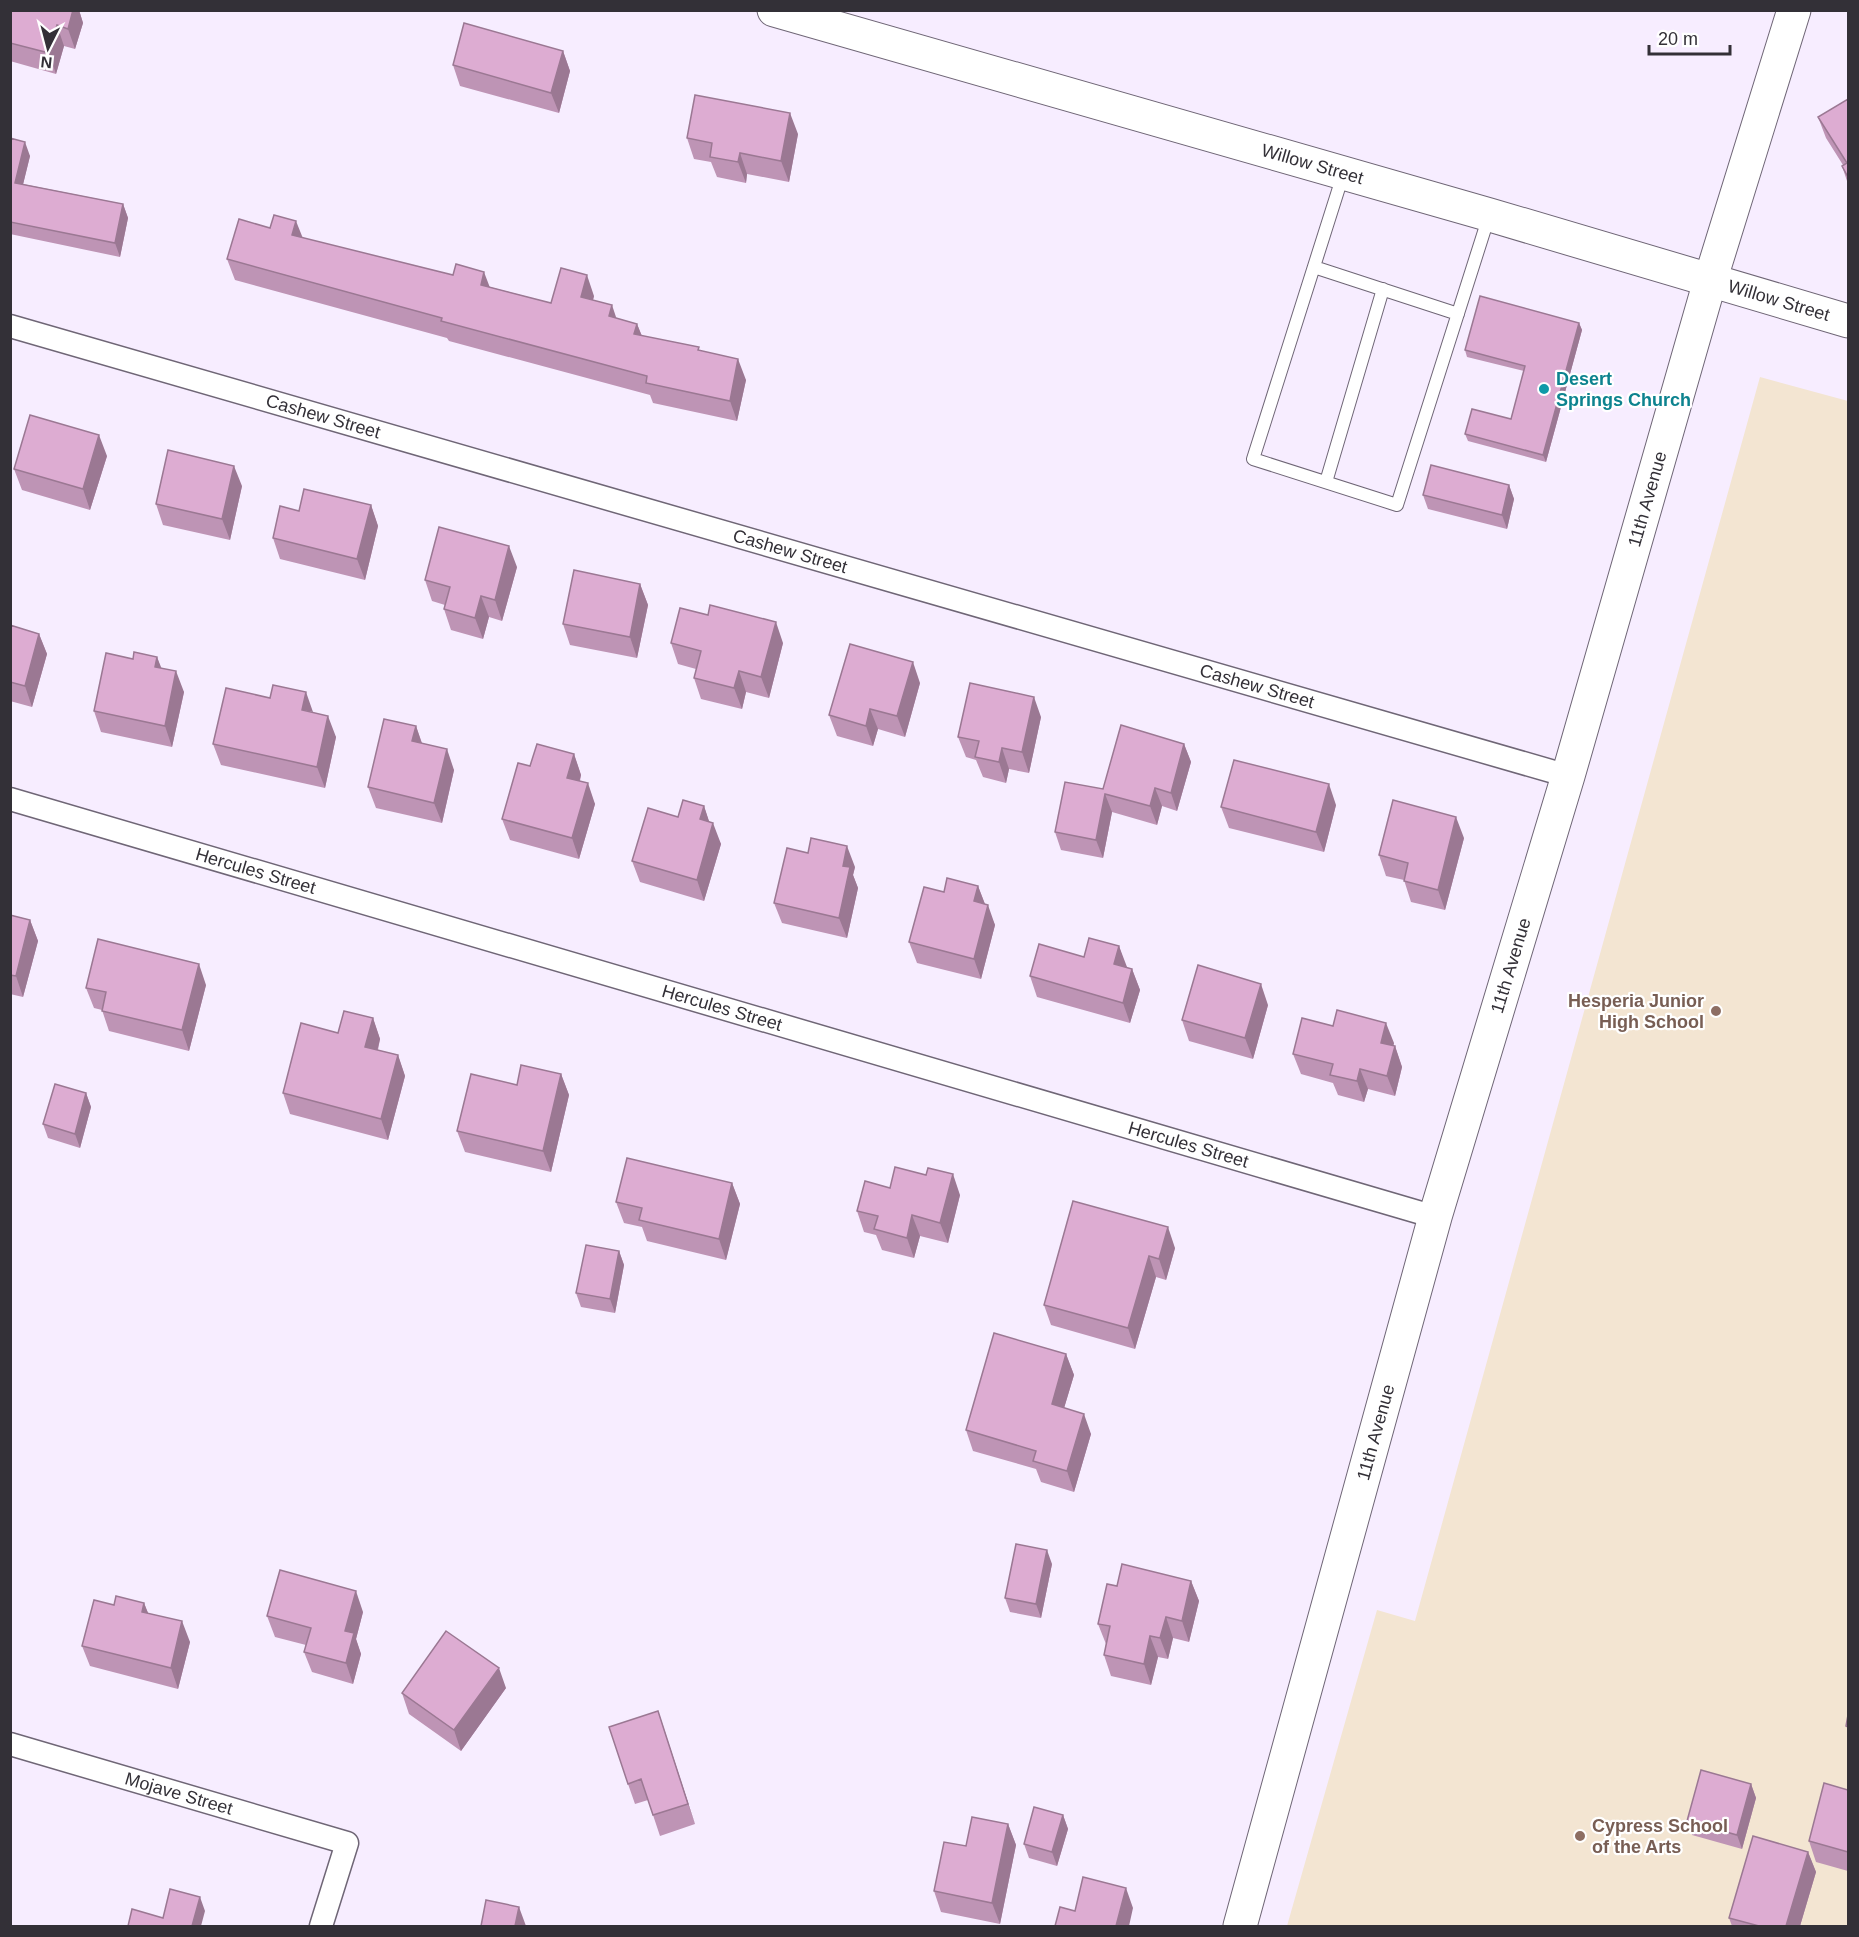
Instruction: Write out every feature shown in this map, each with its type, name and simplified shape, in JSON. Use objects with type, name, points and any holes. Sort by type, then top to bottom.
[{"type":"main road","name":"Willow Street","points":[[774,10],[1490,215],[1848,321]]},
{"type":"main road","name":"11th Avenue","points":[[1240,1926],[1435,1217],[1568,776],[1710,281],[1794,10]]},
{"type":"street","name":"Cashew Street","points":[[10,326],[1568,776]]},
{"type":"street","name":"Hercules Street","points":[[10,799],[1435,1217]]},
{"type":"street","name":"Mojave Street","points":[[10,1744],[347,1843],[321,1926]]},
{"type":"lane","points":[[1344,173],[1253,459],[1397,505],[1490,215]]},
{"type":"lane","points":[[1314,267],[1458,314]]},
{"type":"lane","points":[[1326,482],[1383,289]]},
{"type":"shaded area","name":"Hesperia Junior High School","points":[[1760,377],[1848,401],[1848,1926],[1287,1926],[1377,1610],[1415,1621]]},
{"type":"building","points":[[10,10],[73,10],[68,29],[57,25],[49,53],[10,43]]},
{"type":"building","points":[[464,23],[563,51],[551,93],[453,65]]},
{"type":"building","points":[[695,95],[790,113],[781,161],[740,153],[738,162],[710,157],[712,143],[687,138]]},
{"type":"building","points":[[1848,99],[1848,177],[1842,166],[1847,163],[1818,117]]},
{"type":"building","points":[[10,138],[25,142],[15,183],[123,204],[115,243],[10,222]]},
{"type":"building","points":[[274,215],[296,221],[292,235],[453,275],[456,264],[484,272],[481,285],[551,303],[561,268],[587,275],[581,297],[612,305],[609,316],[637,324],[634,334],[699,347],[698,350],[738,359],[730,401],[646,383],[647,376],[441,321],[442,318],[227,259],[239,219],[270,228]]},
{"type":"building","name":"Desert Springs Church","points":[[1480,296],[1579,323],[1543,455],[1465,434],[1472,409],[1511,419],[1525,366],[1465,350]]},
{"type":"building","points":[[30,415],[99,435],[83,489],[14,469]]},
{"type":"building","points":[[168,450],[234,466],[222,519],[156,504]]},
{"type":"building","points":[[1431,465],[1509,485],[1502,515],[1423,495]]},
{"type":"building","points":[[304,489],[371,505],[357,559],[273,538],[280,506],[299,511]]},
{"type":"building","points":[[439,527],[509,546],[495,600],[481,596],[475,618],[444,609],[450,587],[425,580]]},
{"type":"building","points":[[574,570],[640,584],[630,637],[563,624]]},
{"type":"building","points":[[710,605],[776,622],[761,677],[739,671],[734,688],[694,678],[701,651],[671,643],[680,608],[708,615]]},
{"type":"building","points":[[10,625],[39,634],[25,686],[10,682]]},
{"type":"building","points":[[850,644],[913,662],[897,716],[870,709],[866,726],[829,715]]},
{"type":"building","points":[[134,652],[157,657],[155,667],[176,671],[165,726],[94,711],[106,653],[133,659]]},
{"type":"building","points":[[970,683],[1034,697],[1022,752],[1002,748],[999,762],[975,757],[979,741],[958,737]]},
{"type":"building","points":[[273,685],[306,692],[302,710],[328,716],[317,767],[213,744],[226,688],[270,698]]},
{"type":"building","points":[[384,719],[416,726],[412,741],[447,749],[434,803],[368,787]]},
{"type":"building","points":[[1121,725],[1184,744],[1171,793],[1155,788],[1150,806],[1105,794],[1096,840],[1055,832],[1065,782],[1103,789]]},
{"type":"building","points":[[537,744],[574,754],[567,778],[588,783],[572,838],[502,819],[518,763],[530,766]]},
{"type":"building","points":[[1234,760],[1329,784],[1316,832],[1221,807]]},
{"type":"building","points":[[683,800],[704,806],[700,819],[713,823],[697,880],[632,861],[648,808],[678,817]]},
{"type":"building","points":[[1393,800],[1456,817],[1438,890],[1404,881],[1408,863],[1379,855]]},
{"type":"building","points":[[811,838],[847,846],[843,866],[850,867],[839,918],[774,903],[787,848],[808,853]]},
{"type":"building","points":[[947,878],[978,886],[974,901],[988,905],[974,959],[909,942],[924,887],[944,892]]},
{"type":"building","points":[[10,915],[30,920],[16,976],[10,975]]},
{"type":"building","points":[[1089,938],[1119,946],[1114,964],[1132,969],[1123,1003],[1030,976],[1039,944],[1084,957]]},
{"type":"building","points":[[98,939],[199,964],[182,1030],[102,1011],[106,992],[86,988]]},
{"type":"building","points":[[1198,965],[1261,984],[1245,1038],[1182,1020]]},
{"type":"building","points":[[1337,1010],[1386,1023],[1381,1043],[1395,1046],[1387,1076],[1360,1069],[1357,1081],[1330,1075],[1333,1064],[1293,1054],[1302,1018],[1333,1026]]},
{"type":"building","points":[[344,1011],[373,1018],[365,1047],[398,1055],[381,1119],[283,1093],[301,1023],[338,1033]]},
{"type":"building","points":[[521,1065],[561,1074],[543,1151],[457,1131],[471,1074],[517,1085]]},
{"type":"building","points":[[55,1084],[86,1093],[75,1134],[43,1124]]},
{"type":"building","points":[[627,1158],[732,1183],[719,1239],[639,1220],[642,1208],[616,1202]]},
{"type":"building","points":[[895,1167],[926,1175],[928,1168],[953,1174],[940,1223],[912,1215],[907,1238],[874,1229],[878,1216],[857,1211],[865,1181],[890,1188]]},
{"type":"building","points":[[1073,1201],[1168,1227],[1159,1259],[1149,1256],[1128,1328],[1044,1305]]},
{"type":"building","points":[[586,1245],[619,1251],[610,1299],[576,1293]]},
{"type":"building","points":[[994,1333],[1066,1354],[1052,1404],[1084,1414],[1067,1471],[1033,1461],[1036,1451],[966,1430]]},
{"type":"building","points":[[1016,1544],[1047,1550],[1036,1604],[1005,1598]]},
{"type":"building","points":[[1122,1564],[1191,1581],[1182,1621],[1166,1617],[1160,1638],[1150,1636],[1144,1664],[1104,1655],[1110,1626],[1098,1624],[1107,1584],[1117,1586]]},
{"type":"building","points":[[280,1570],[356,1591],[345,1631],[354,1633],[346,1663],[304,1652],[311,1628],[267,1616]]},
{"type":"building","points":[[116,1596],[144,1603],[142,1612],[182,1621],[171,1668],[82,1646],[94,1600],[114,1605]]},
{"type":"building","points":[[446,1631],[499,1668],[454,1730],[402,1693]]},
{"type":"building","points":[[658,1711],[688,1804],[653,1815],[641,1779],[628,1784],[609,1727]]},
{"type":"building","points":[[1701,1770],[1751,1784],[1737,1835],[1687,1821]]},
{"type":"building","points":[[1824,1783],[1848,1790],[1848,1852],[1809,1841]]},
{"type":"building","points":[[1034,1807],[1063,1815],[1052,1852],[1024,1844]]},
{"type":"building","points":[[972,1817],[1008,1824],[992,1903],[934,1891],[944,1842],[966,1846]]},
{"type":"building","points":[[1753,1836],[1808,1852],[1786,1926],[1759,1926],[1729,1918]]},
{"type":"building","points":[[1083,1877],[1126,1888],[1116,1926],[1055,1926],[1060,1907],[1075,1911]]},
{"type":"building","points":[[170,1889],[200,1897],[192,1926],[128,1926],[132,1909],[163,1918]]},
{"type":"building","points":[[486,1900],[519,1907],[515,1926],[481,1926]]},
{"type":"place","name":"Desert Springs Church","points":[[1544,389]]},
{"type":"place","name":"Hesperia Junior High School","points":[[1716,1011]]},
{"type":"place","name":"Cypress School of the Arts","points":[[1580,1836]]}]
